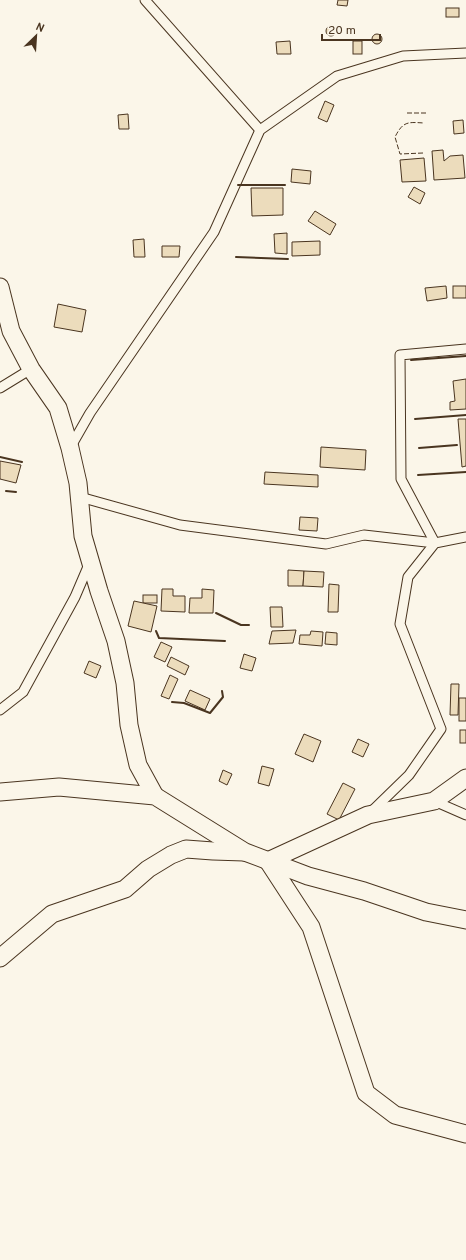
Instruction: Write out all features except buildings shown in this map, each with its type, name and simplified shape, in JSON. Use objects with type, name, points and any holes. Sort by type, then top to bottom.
[{"type":"street","points":[[0,287],[12,331],[31,369],[58,408],[70,448],[78,483],[83,536],[99,591],[116,641],[125,683],[129,725],[138,765],[155,796]]},
{"type":"street","points":[[268,861],[368,815],[434,801],[466,778]]},
{"type":"street","points":[[0,792],[60,787],[155,796],[245,852],[308,876],[364,891],[426,912],[466,920]]},
{"type":"street","points":[[0,958],[52,914],[124,889],[148,869],[172,855],[186,849],[245,852]]},
{"type":"street","points":[[268,861],[311,927],[366,1093],[395,1115],[466,1134]]},
{"type":"lane","points":[[145,0],[260,130]]},
{"type":"lane","points":[[70,448],[90,413],[214,232],[260,130],[337,76],[403,56],[466,52]]},
{"type":"lane","points":[[435,543],[401,479],[400,355],[466,349]]},
{"type":"lane","points":[[0,388],[31,369]]},
{"type":"lane","points":[[80,497],[180,525],[326,544],[364,535],[435,543],[466,537]]},
{"type":"lane","points":[[368,815],[409,775],[441,729],[400,624],[408,577],[435,543]]},
{"type":"lane","points":[[0,710],[23,692],[75,597],[90,561]]},
{"type":"lane","points":[[434,801],[466,815]]},
{"type":"fence","points":[[407,113],[428,113]]},
{"type":"fence","points":[[423,153],[400,154],[395,137],[403,125],[410,123],[424,123]]},
{"type":"wall","points":[[238,185],[285,185]]},
{"type":"wall","points":[[236,257],[288,259]]},
{"type":"wall","points":[[411,360],[466,356]]},
{"type":"wall","points":[[415,419],[466,415]]},
{"type":"wall","points":[[419,448],[457,445]]},
{"type":"wall","points":[[0,457],[22,462]]},
{"type":"wall","points":[[418,475],[466,472]]},
{"type":"wall","points":[[6,491],[16,492]]},
{"type":"wall","points":[[216,613],[241,625],[249,625]]},
{"type":"wall","points":[[156,631],[159,638],[225,641]]},
{"type":"wall","points":[[172,702],[184,703],[210,713],[223,697],[222,691]]}]
